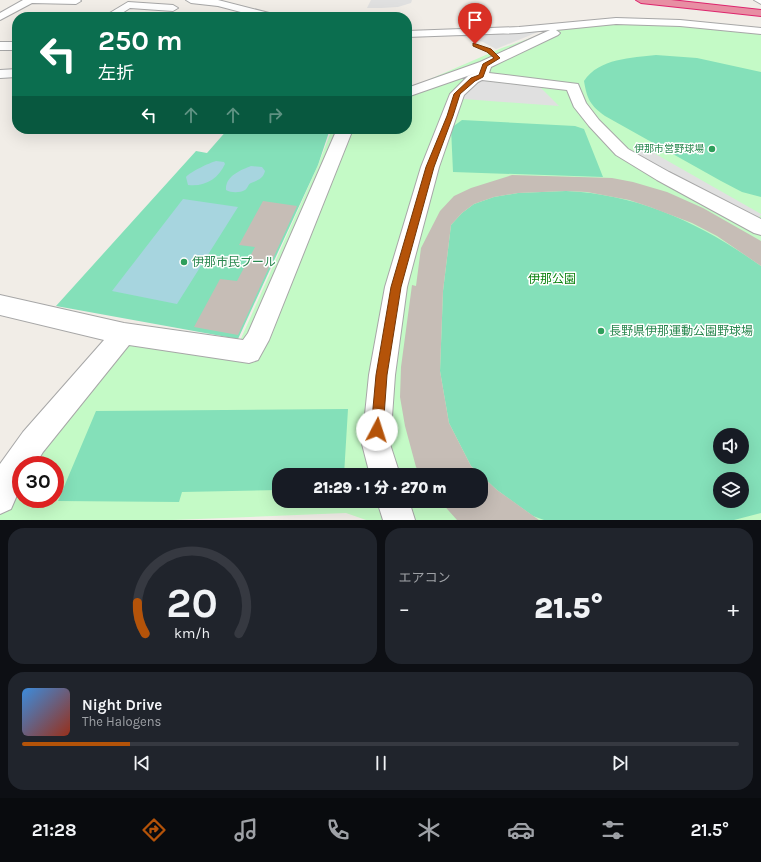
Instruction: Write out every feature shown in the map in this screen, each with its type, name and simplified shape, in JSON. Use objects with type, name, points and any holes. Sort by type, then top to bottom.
[{"type":"highway","points":[[641,0],[761,13]]},
{"type":"street","points":[[0,17],[31,0],[76,0],[65,10]]},
{"type":"street","points":[[191,0],[218,3],[253,12]]},
{"type":"street","points":[[116,12],[128,5],[173,8],[168,12]]},
{"type":"street","points":[[412,36],[519,30],[616,21],[680,23],[761,30]]},
{"type":"street","points":[[412,91],[488,62],[547,34],[579,24]]},
{"type":"street","points":[[412,37],[467,43]]},
{"type":"street","points":[[1,46],[12,40]]},
{"type":"street","points":[[1,46],[12,46]]},
{"type":"street","points":[[488,62],[573,87],[579,104],[594,123],[622,152],[663,176],[761,228]]},
{"type":"street","points":[[383,468],[376,444],[382,375],[396,287],[430,167],[457,94],[488,62]]},
{"type":"street","points":[[0,74],[12,73]]},
{"type":"street","points":[[0,305],[124,334],[249,352],[257,340],[343,134]]},
{"type":"street","points":[[0,498],[6,483],[33,442],[124,334]]},
{"type":"street","points":[[395,508],[399,520]]},
{"type":"green space","name":"伊那公園","points":[[613,19],[761,29],[761,520],[366,520],[346,513],[173,520],[0,520],[0,514],[12,487],[12,508],[64,508],[64,456],[29,456],[132,326],[239,343],[318,165],[330,134],[412,134],[412,87],[502,48],[576,22]]},
{"type":"green space","name":"伊那市営野球場","points":[[656,55],[697,58],[761,72],[761,197],[742,192],[605,116],[590,101],[586,93],[584,81],[590,73],[607,63],[617,60]]},
{"type":"green space","points":[[462,120],[575,126],[584,129],[603,177],[453,172],[451,128]]},
{"type":"green space","name":"伊那市民プール","points":[[224,134],[328,134],[318,165],[238,339],[56,306],[196,151],[207,153]]},
{"type":"green space","name":"長野県伊那運動公園野球場","points":[[566,191],[593,193],[619,198],[669,214],[693,225],[716,237],[761,266],[761,513],[734,520],[544,520],[533,516],[488,482],[488,468],[473,468],[471,466],[449,423],[440,371],[443,291],[451,225],[462,213],[474,204],[494,197],[518,193]]},
{"type":"green space","points":[[348,409],[344,468],[272,468],[272,490],[182,492],[179,502],[64,501],[64,487],[96,411]]},
{"type":"shaded area","points":[[371,0],[412,0],[411,3],[398,7],[367,8]]},
{"type":"shaded area","points":[[537,30],[538,32],[496,49],[471,38],[449,35]]},
{"type":"shaded area","points":[[477,80],[540,87],[559,106],[464,99],[461,94]]},
{"type":"shaded area","points":[[645,148],[761,215],[755,221],[635,153]]},
{"type":"water","points":[[216,161],[224,162],[225,164],[215,178],[200,185],[188,185],[186,177],[188,175]]},
{"type":"water","points":[[251,166],[262,167],[265,171],[262,178],[250,184],[243,191],[233,192],[226,190],[228,181],[234,174]]},
{"type":"water","points":[[183,199],[238,207],[177,304],[112,291]]},
{"type":"building","points":[[512,175],[612,178],[633,182],[667,192],[703,208],[761,241],[761,266],[717,236],[692,223],[629,200],[587,192],[566,191],[518,193],[494,197],[474,204],[462,213],[451,225],[443,291],[440,371],[449,423],[473,468],[417,468],[405,426],[400,397],[401,367],[412,285],[416,286],[421,248],[440,211],[454,196],[471,188]]},
{"type":"building","points":[[263,201],[297,206],[238,335],[194,327],[220,279],[237,281],[255,247],[239,245]]},
{"type":"building","points":[[488,482],[497,490],[539,520],[457,520],[446,508],[488,508]]},
{"type":"place","name":"伊那市営野球場","points":[[712,149]]},
{"type":"place","name":"伊那市民プール","points":[[184,262]]},
{"type":"place","name":"長野県伊那運動公園野球場","points":[[601,331]]},
{"type":"route","points":[[377,430],[382,375],[396,287],[430,167],[457,94],[473,79],[481,76],[485,65],[497,58],[489,51],[475,44]]}]
